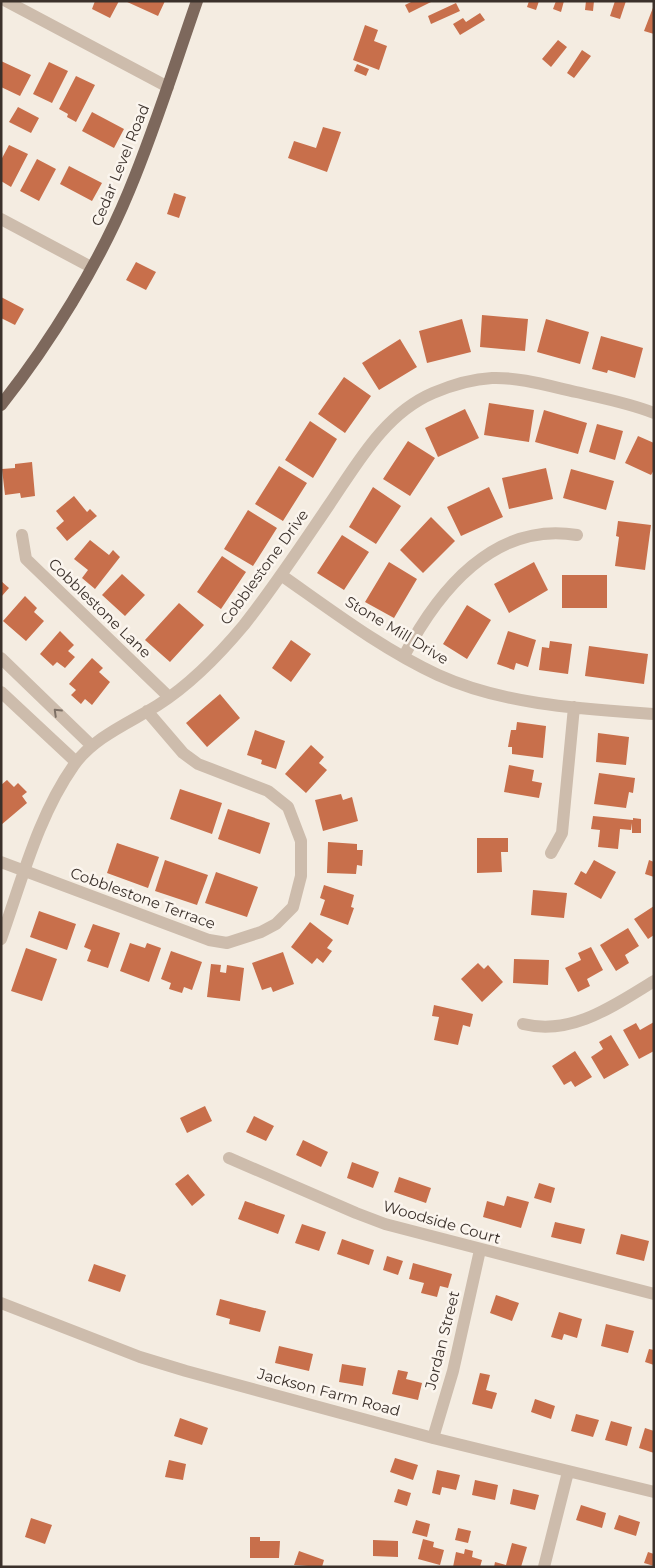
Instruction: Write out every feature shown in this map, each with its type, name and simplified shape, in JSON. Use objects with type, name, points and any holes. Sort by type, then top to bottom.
[{"type":"main road","name":"Cedar Level Road","points":[[1,406],[38,356],[91,267],[129,192],[168,87],[197,1]]},
{"type":"street","points":[[6,1],[168,87]]},
{"type":"street","points":[[1,219],[91,267]]},
{"type":"street","name":"Cobblestone Drive","points":[[1,939],[51,803],[76,762],[92,746],[118,727],[170,696],[207,666],[229,643],[281,575],[386,426],[409,406],[431,394],[472,380],[515,380],[626,404],[654,413]]},
{"type":"street","points":[[404,656],[422,622],[440,596],[474,564],[503,547],[533,536],[548,533],[577,535]]},
{"type":"street","name":"Cobblestone Lane","points":[[22,535],[26,559],[170,696]]},
{"type":"street","name":"Stone Mill Drive","points":[[281,575],[404,656],[439,675],[465,685],[503,695],[574,707],[654,714]]},
{"type":"street","points":[[1,658],[92,746]]},
{"type":"street","points":[[1,692],[76,762]]},
{"type":"street","points":[[551,853],[562,833],[574,707]]},
{"type":"street","name":"Cobblestone Terrace","points":[[1,862],[209,940],[227,943],[261,932],[276,924],[293,907],[301,876],[301,841],[288,807],[268,791],[198,764],[183,752],[147,711]]},
{"type":"street","points":[[522,1024],[555,1026],[588,1019],[654,981]]},
{"type":"street","name":"Woodside Court","points":[[229,1158],[356,1213],[480,1250],[654,1294]]},
{"type":"street","name":"Jordan Street","points":[[434,1438],[453,1370],[480,1250]]},
{"type":"street","name":"Jackson Farm Road","points":[[1,1303],[140,1356],[177,1368],[434,1438],[654,1492]]},
{"type":"street","points":[[544,1567],[568,1472]]},
{"type":"building","points":[[95,1],[119,1],[110,18],[92,9]]},
{"type":"building","points":[[125,1],[165,1],[158,16]]},
{"type":"building","points":[[413,1],[433,1],[409,13],[405,5]]},
{"type":"building","points":[[529,1],[539,1],[536,10],[527,7]]},
{"type":"building","points":[[556,1],[564,1],[561,12],[553,9]]},
{"type":"building","points":[[586,1],[594,1],[593,11],[585,10]]},
{"type":"building","points":[[615,1],[626,1],[620,19],[610,16]]},
{"type":"building","points":[[456,3],[460,11],[431,24],[428,16]]},
{"type":"building","points":[[654,5],[654,34],[644,31]]},
{"type":"building","points":[[480,13],[485,20],[460,35],[453,24],[463,18],[466,22]]},
{"type":"building","points":[[365,25],[378,30],[374,41],[387,46],[379,70],[353,60]]},
{"type":"building","points":[[558,40],[567,47],[551,67],[542,59]]},
{"type":"building","points":[[582,50],[591,56],[574,78],[567,73]]},
{"type":"building","points":[[1,61],[31,75],[20,96],[1,87]]},
{"type":"building","points":[[49,62],[68,71],[52,103],[33,94]]},
{"type":"building","points":[[357,64],[369,69],[366,76],[354,71]]},
{"type":"building","points":[[76,76],[95,85],[76,122],[59,109]]},
{"type":"building","points":[[18,107],[39,118],[31,133],[9,122]]},
{"type":"building","points":[[92,112],[124,129],[114,148],[82,131]]},
{"type":"building","points":[[323,127],[341,132],[327,172],[288,158],[294,141],[316,148]]},
{"type":"building","points":[[9,145],[28,154],[11,187],[1,181],[1,160]]},
{"type":"building","points":[[37,159],[56,169],[39,201],[20,191]]},
{"type":"building","points":[[69,166],[102,183],[92,201],[60,184]]},
{"type":"building","points":[[174,193],[186,197],[179,218],[167,214]]},
{"type":"building","points":[[136,262],[156,272],[146,290],[126,280]]},
{"type":"building","points":[[1,297],[24,309],[15,325],[1,318]]},
{"type":"building","points":[[482,315],[528,319],[525,351],[480,347]]},
{"type":"building","points":[[462,319],[471,352],[427,363],[419,331]]},
{"type":"building","points":[[546,319],[589,332],[580,364],[537,352]]},
{"type":"building","points":[[601,336],[643,348],[635,378],[608,370],[607,373],[592,369]]},
{"type":"building","points":[[400,339],[417,367],[379,390],[362,363]]},
{"type":"building","points":[[344,377],[371,396],[345,433],[318,414]]},
{"type":"building","points":[[489,403],[534,410],[529,442],[484,435]]},
{"type":"building","points":[[465,409],[479,438],[438,457],[425,428]]},
{"type":"building","points":[[544,410],[587,423],[578,454],[535,442]]},
{"type":"building","points":[[310,421],[337,439],[313,478],[285,460]]},
{"type":"building","points":[[597,424],[623,431],[615,460],[589,452]]},
{"type":"building","points":[[638,436],[654,443],[654,470],[651,475],[625,463]]},
{"type":"building","points":[[408,441],[435,458],[410,496],[383,479]]},
{"type":"building","points":[[32,462],[35,496],[21,498],[20,493],[5,495],[2,469],[15,468],[15,464]]},
{"type":"building","points":[[279,466],[307,483],[283,521],[255,504]]},
{"type":"building","points":[[546,468],[553,499],[509,509],[502,478]]},
{"type":"building","points":[[571,469],[614,481],[606,510],[563,498]]},
{"type":"building","points":[[373,487],[401,506],[376,544],[349,527]]},
{"type":"building","points":[[489,487],[503,517],[461,536],[447,507]]},
{"type":"building","points":[[74,496],[87,512],[90,509],[97,516],[67,541],[56,528],[64,521],[56,511]]},
{"type":"building","points":[[248,510],[277,528],[253,566],[224,549]]},
{"type":"building","points":[[431,517],[455,541],[423,573],[400,550]]},
{"type":"building","points":[[618,521],[651,525],[645,570],[615,566],[619,537],[616,536]]},
{"type":"building","points":[[342,535],[369,552],[344,590],[317,573]]},
{"type":"building","points":[[90,540],[109,555],[113,550],[120,557],[95,589],[82,578],[88,570],[74,559]]},
{"type":"building","points":[[222,556],[246,572],[221,609],[197,592]]},
{"type":"building","points":[[389,562],[417,579],[394,618],[365,602]]},
{"type":"building","points":[[534,562],[548,590],[509,613],[494,584]]},
{"type":"building","points":[[122,574],[145,595],[125,616],[102,595]]},
{"type":"building","points":[[562,575],[607,575],[607,608],[562,608]]},
{"type":"building","points":[[1,581],[9,588],[1,597]]},
{"type":"building","points":[[25,596],[37,608],[34,612],[44,621],[26,641],[3,621]]},
{"type":"building","points":[[179,603],[204,625],[170,662],[145,640]]},
{"type":"building","points":[[467,605],[491,620],[467,659],[443,644]]},
{"type":"building","points":[[60,631],[74,645],[68,651],[75,657],[65,668],[57,662],[53,666],[40,654]]},
{"type":"building","points":[[508,631],[536,640],[528,667],[516,663],[514,670],[497,664]]},
{"type":"building","points":[[291,640],[311,654],[291,682],[272,668]]},
{"type":"building","points":[[550,641],[572,644],[568,674],[539,670],[542,647],[549,648]]},
{"type":"building","points":[[589,646],[648,654],[644,684],[585,676]]},
{"type":"building","points":[[92,658],[103,668],[99,672],[110,682],[92,705],[85,699],[81,704],[71,695],[76,690],[69,684]]},
{"type":"building","points":[[220,694],[240,718],[207,747],[186,723]]},
{"type":"building","points":[[517,722],[546,726],[543,758],[512,754],[512,747],[508,747],[511,730],[516,730]]},
{"type":"building","points":[[255,730],[285,741],[276,769],[261,764],[262,760],[247,755]]},
{"type":"building","points":[[598,733],[629,737],[626,765],[596,762]]},
{"type":"building","points":[[311,745],[324,757],[319,763],[327,770],[306,793],[285,774]]},
{"type":"building","points":[[509,765],[534,770],[532,781],[542,783],[539,798],[504,792]]},
{"type":"building","points":[[599,773],[635,778],[633,793],[629,792],[626,808],[594,804]]},
{"type":"building","points":[[7,780],[14,787],[18,783],[27,792],[22,796],[27,803],[1,825],[1,785]]},
{"type":"building","points":[[180,789],[222,803],[212,834],[170,819]]},
{"type":"building","points":[[341,794],[343,800],[352,797],[358,821],[323,831],[315,800]]},
{"type":"building","points":[[228,809],[270,823],[260,854],[218,839]]},
{"type":"building","points":[[593,816],[641,819],[641,833],[632,833],[632,823],[631,830],[620,829],[618,849],[598,847],[600,830],[591,829]]},
{"type":"building","points":[[477,838],[508,838],[508,852],[501,852],[502,872],[477,873]]},
{"type":"building","points":[[328,842],[357,844],[357,850],[363,850],[362,866],[357,865],[356,874],[327,873]]},
{"type":"building","points":[[117,843],[159,857],[148,888],[107,873]]},
{"type":"building","points":[[165,860],[208,875],[197,905],[155,891]]},
{"type":"building","points":[[594,860],[616,872],[601,899],[574,884],[581,871],[586,874]]},
{"type":"building","points":[[649,860],[654,862],[654,877],[645,874]]},
{"type":"building","points":[[216,872],[258,887],[247,917],[205,903]]},
{"type":"building","points":[[324,885],[354,895],[351,907],[354,908],[348,925],[320,915],[325,900],[320,898]]},
{"type":"building","points":[[533,890],[567,893],[564,918],[531,915]]},
{"type":"building","points":[[654,906],[654,935],[648,939],[634,919]]},
{"type":"building","points":[[39,911],[76,924],[67,950],[30,937]]},
{"type":"building","points":[[310,922],[333,940],[327,948],[332,951],[323,963],[317,958],[312,964],[291,947]]},
{"type":"building","points":[[93,924],[120,933],[108,968],[87,961],[91,950],[84,947]]},
{"type":"building","points":[[628,928],[639,946],[625,955],[629,963],[616,971],[600,945]]},
{"type":"building","points":[[130,943],[145,948],[147,943],[161,948],[149,982],[120,971]]},
{"type":"building","points":[[591,947],[603,970],[587,979],[590,986],[578,992],[565,968],[581,960],[578,953]]},
{"type":"building","points":[[26,948],[57,959],[42,1001],[11,991]]},
{"type":"building","points":[[171,951],[202,962],[192,990],[184,987],[182,993],[169,989],[171,983],[161,979]]},
{"type":"building","points":[[283,952],[294,984],[273,992],[271,987],[262,990],[252,963]]},
{"type":"building","points":[[514,959],[549,960],[548,985],[513,983]]},
{"type":"building","points":[[478,963],[484,969],[488,965],[503,982],[482,1002],[461,979]]},
{"type":"building","points":[[211,964],[221,965],[220,972],[226,973],[227,965],[244,968],[240,1001],[207,997]]},
{"type":"building","points":[[434,1005],[473,1014],[470,1027],[463,1025],[458,1045],[434,1040],[439,1017],[432,1016]]},
{"type":"building","points":[[654,1022],[654,1051],[639,1059],[623,1030],[636,1023],[640,1030]]},
{"type":"building","points":[[611,1035],[629,1065],[604,1079],[591,1057],[603,1049],[599,1042]]},
{"type":"building","points":[[575,1051],[592,1077],[575,1087],[571,1081],[564,1085],[552,1066]]},
{"type":"building","points":[[205,1106],[212,1121],[187,1133],[180,1118]]},
{"type":"building","points":[[254,1116],[274,1126],[266,1141],[246,1132]]},
{"type":"building","points":[[303,1140],[328,1152],[321,1167],[296,1155]]},
{"type":"building","points":[[352,1162],[379,1172],[373,1188],[347,1178]]},
{"type":"building","points":[[188,1174],[205,1195],[192,1206],[175,1184]]},
{"type":"building","points":[[399,1177],[431,1188],[426,1203],[394,1192]]},
{"type":"building","points":[[539,1183],[555,1188],[551,1203],[534,1198]]},
{"type":"building","points":[[507,1196],[529,1202],[521,1228],[483,1217],[487,1201],[504,1206]]},
{"type":"building","points":[[245,1201],[285,1215],[278,1234],[238,1219]]},
{"type":"building","points":[[555,1222],[585,1229],[581,1244],[551,1237]]},
{"type":"building","points":[[302,1224],[326,1232],[319,1251],[295,1243]]},
{"type":"building","points":[[621,1234],[649,1241],[644,1261],[616,1254]]},
{"type":"building","points":[[342,1239],[374,1250],[369,1265],[337,1254]]},
{"type":"building","points":[[387,1256],[403,1261],[398,1275],[383,1270]]},
{"type":"building","points":[[413,1263],[452,1274],[448,1288],[440,1286],[437,1297],[421,1293],[424,1283],[409,1279]]},
{"type":"building","points":[[94,1264],[126,1275],[120,1292],[88,1281]]},
{"type":"building","points":[[496,1295],[519,1303],[512,1321],[490,1313]]},
{"type":"building","points":[[220,1299],[266,1311],[260,1332],[229,1324],[230,1319],[216,1315]]},
{"type":"building","points":[[559,1312],[582,1319],[577,1338],[564,1334],[562,1340],[551,1337]]},
{"type":"building","points":[[606,1324],[634,1331],[628,1353],[601,1346]]},
{"type":"building","points":[[279,1346],[313,1354],[309,1371],[275,1363]]},
{"type":"building","points":[[649,1349],[654,1350],[654,1365],[645,1362]]},
{"type":"building","points":[[342,1364],[366,1368],[363,1386],[339,1382]]},
{"type":"building","points":[[398,1370],[408,1372],[406,1379],[422,1383],[418,1400],[392,1394]]},
{"type":"building","points":[[480,1373],[490,1375],[486,1390],[497,1393],[492,1409],[472,1404]]},
{"type":"building","points":[[535,1399],[555,1406],[551,1419],[531,1412]]},
{"type":"building","points":[[576,1414],[599,1420],[593,1437],[571,1431]]},
{"type":"building","points":[[180,1418],[208,1428],[202,1445],[174,1436]]},
{"type":"building","points":[[611,1421],[632,1427],[627,1446],[605,1440]]},
{"type":"building","points":[[645,1428],[654,1431],[654,1453],[639,1448]]},
{"type":"building","points":[[395,1458],[418,1465],[413,1480],[390,1472]]},
{"type":"building","points":[[169,1460],[186,1464],[183,1480],[165,1477]]},
{"type":"building","points":[[437,1470],[460,1475],[456,1490],[442,1487],[440,1495],[432,1493]]},
{"type":"building","points":[[475,1480],[498,1485],[495,1500],[472,1495]]},
{"type":"building","points":[[398,1489],[411,1493],[407,1506],[394,1502]]},
{"type":"building","points":[[513,1489],[539,1495],[535,1510],[510,1504]]},
{"type":"building","points":[[581,1505],[606,1513],[602,1528],[576,1520]]},
{"type":"building","points":[[619,1515],[640,1522],[636,1536],[614,1529]]},
{"type":"building","points":[[31,1518],[52,1525],[45,1544],[25,1537]]},
{"type":"building","points":[[416,1520],[430,1524],[427,1537],[412,1533]]},
{"type":"building","points":[[458,1528],[471,1531],[468,1543],[455,1540]]},
{"type":"building","points":[[250,1537],[260,1537],[260,1541],[280,1541],[279,1558],[250,1558]]},
{"type":"building","points":[[423,1539],[434,1542],[433,1547],[444,1550],[440,1565],[418,1559]]},
{"type":"building","points":[[373,1540],[398,1541],[398,1557],[373,1556]]},
{"type":"building","points":[[512,1543],[527,1547],[521,1567],[494,1567],[495,1562],[506,1565]]},
{"type":"building","points":[[465,1549],[473,1551],[472,1557],[482,1560],[480,1567],[453,1567],[456,1552],[464,1554]]},
{"type":"building","points":[[299,1551],[324,1560],[322,1567],[294,1565]]},
{"type":"building","points":[[648,1552],[654,1554],[654,1566],[644,1563]]}]
